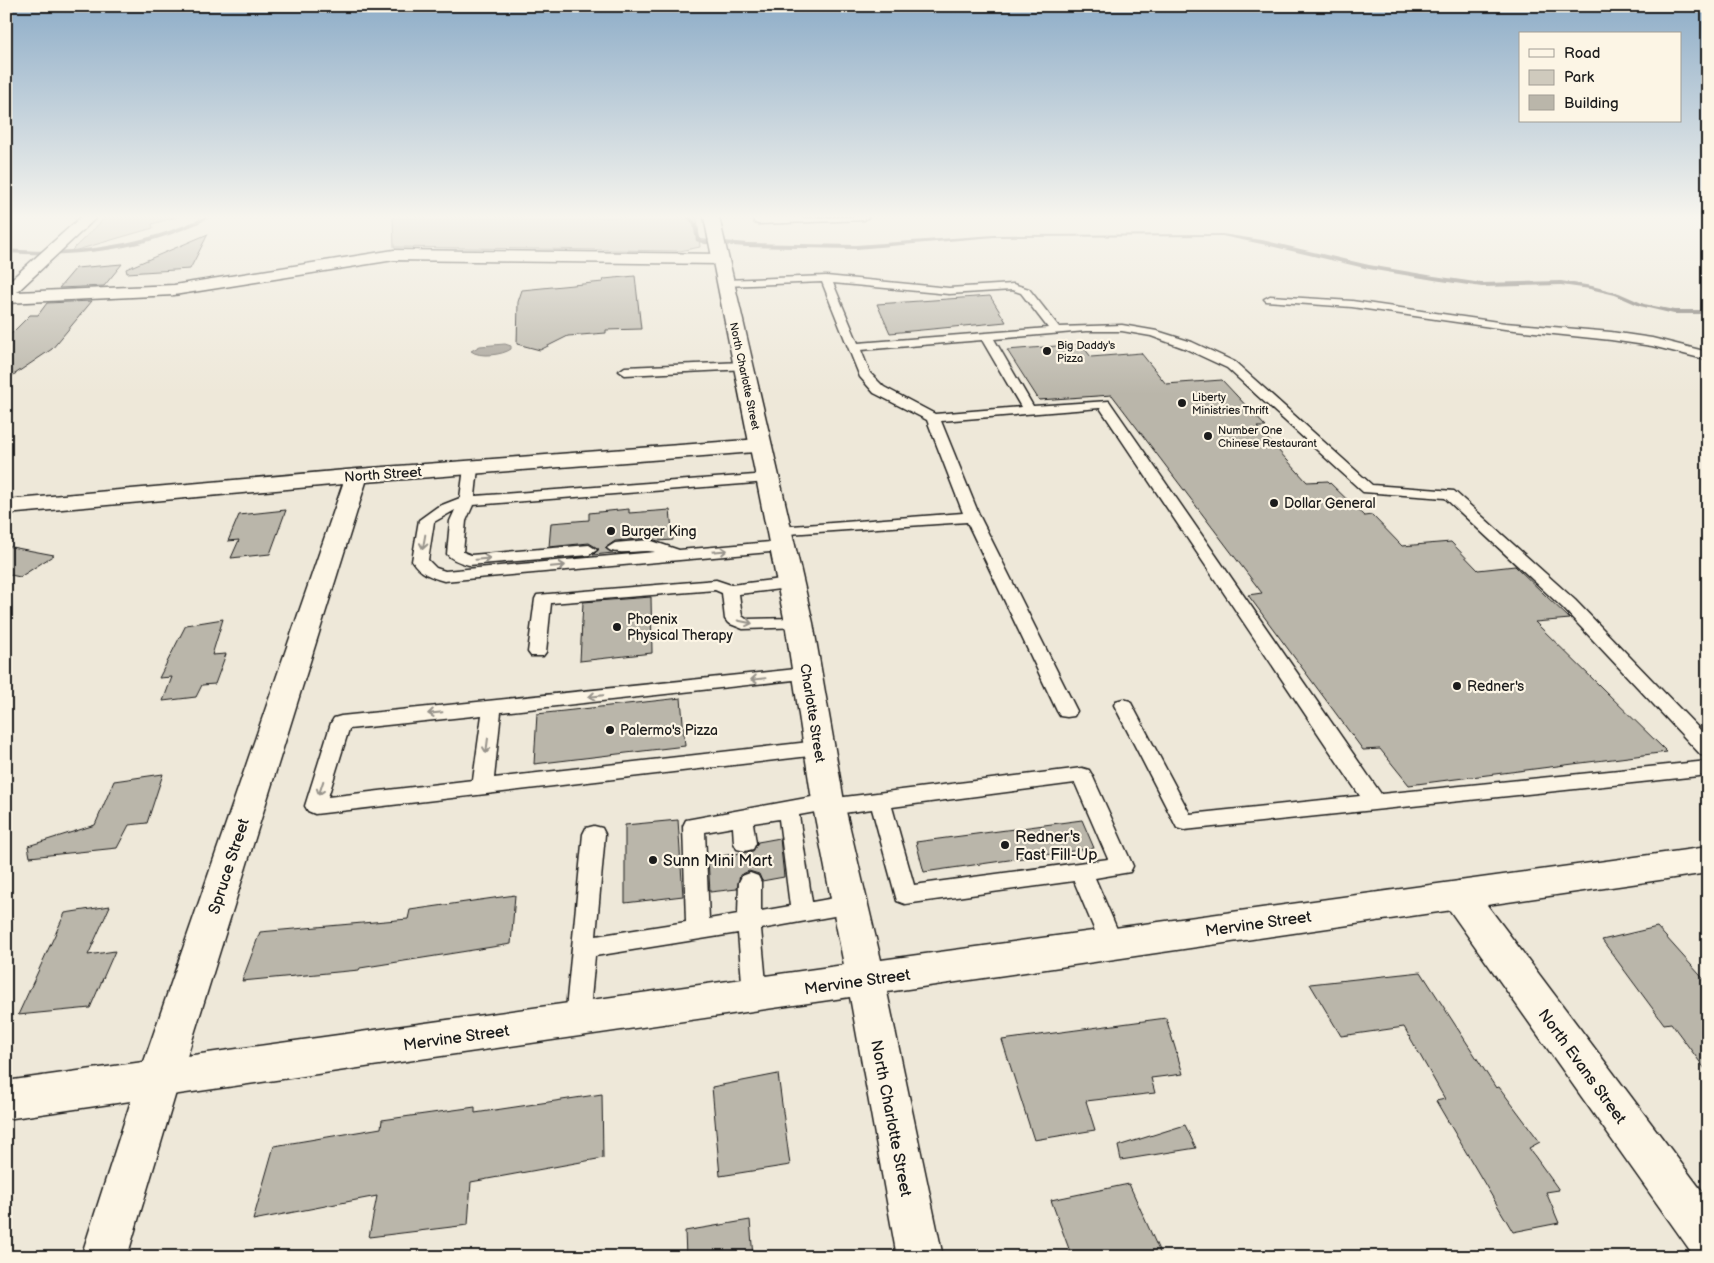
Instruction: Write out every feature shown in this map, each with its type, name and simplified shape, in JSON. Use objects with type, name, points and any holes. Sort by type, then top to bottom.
[{"type":"street","points":[[6,293],[25,276]]},
{"type":"street","points":[[6,298],[174,290],[262,276]]},
{"type":"street","name":"North Charlotte Street","points":[[723,276],[760,446]]},
{"type":"street","name":"North Street","points":[[6,507],[356,476],[760,446]]},
{"type":"street","name":"Charlotte Street","points":[[760,446],[799,623],[818,748],[851,904],[864,980]]},
{"type":"street","name":"Spruce Street","points":[[104,1257],[158,1079],[356,476]]},
{"type":"street","name":"Mervine Street","points":[[6,1100],[1708,860]]},
{"type":"street","name":"North Evans Street","points":[[1459,894],[1708,1237]]},
{"type":"street","name":"North Charlotte Street","points":[[864,980],[920,1257]]},
{"type":"lane","points":[[826,279],[864,374],[879,390],[933,418],[1104,404],[1375,802]]},
{"type":"lane","points":[[725,283],[826,279],[908,287],[934,294],[954,296],[1004,293],[1017,297],[1048,331]]},
{"type":"lane","points":[[1270,299],[1352,304],[1504,326],[1611,336],[1652,342],[1708,356]]},
{"type":"lane","points":[[854,347],[1048,331],[1122,328],[1153,333],[1188,345],[1231,365],[1368,489],[1449,494],[1570,604],[1708,750]]},
{"type":"lane","points":[[986,336],[1029,410]]},
{"type":"lane","points":[[625,371],[743,366]]},
{"type":"lane","points":[[933,418],[972,517],[1067,711]]},
{"type":"lane","points":[[471,468],[467,501],[458,521],[455,554],[469,560],[589,550]]},
{"type":"lane","points":[[768,478],[467,501],[442,510],[428,520],[420,561],[430,571],[444,576],[678,555],[780,539],[972,517]]},
{"type":"lane","points":[[615,548],[648,545],[678,555]]},
{"type":"lane","points":[[537,652],[542,599],[716,585],[730,590],[790,583]]},
{"type":"lane","points":[[730,590],[734,619],[743,624],[799,623]]},
{"type":"lane","points":[[806,674],[341,723],[315,806],[482,785],[818,748]]},
{"type":"lane","points":[[1123,705],[1184,822],[1708,768]]},
{"type":"lane","points":[[482,785],[492,707]]},
{"type":"lane","points":[[698,930],[694,826],[788,809],[880,800],[1082,775],[1122,866],[905,895],[880,800]]},
{"type":"lane","points":[[788,809],[802,912]]},
{"type":"lane","points":[[742,817],[745,844]]},
{"type":"lane","points":[[578,1020],[594,834]]},
{"type":"lane","points":[[1081,872],[1111,943]]},
{"type":"lane","points":[[750,882],[749,922],[755,994]]},
{"type":"lane","points":[[584,948],[851,904]]},
{"type":"shaded area","points":[[505,344],[511,346],[511,349],[497,354],[485,355],[471,351],[480,346]]},
{"type":"building","points":[[69,276],[112,276],[104,286],[59,288]]},
{"type":"building","points":[[635,276],[641,329],[606,330],[606,333],[568,336],[540,350],[517,344],[518,302],[522,290],[603,282],[604,279]]},
{"type":"building","points":[[990,296],[1006,322],[890,333],[877,304]]},
{"type":"building","points":[[92,301],[52,349],[6,380],[6,339],[30,315],[38,315],[47,303]]},
{"type":"building","name":"Redner's","points":[[1081,344],[1091,357],[1141,353],[1166,384],[1222,380],[1266,427],[1257,427],[1307,482],[1328,481],[1364,516],[1372,515],[1402,546],[1451,542],[1478,570],[1515,566],[1570,619],[1535,622],[1667,752],[1409,785],[1380,749],[1363,750],[1248,595],[1262,593],[1112,395],[1039,400],[1007,350]]},
{"type":"building","name":"Burger King","points":[[629,509],[629,513],[670,510],[673,540],[658,541],[649,538],[615,541],[605,548],[613,553],[593,555],[599,549],[589,543],[549,547],[551,523],[589,520],[589,513]]},
{"type":"building","points":[[286,510],[270,554],[231,558],[239,540],[228,541],[239,515]]},
{"type":"building","points":[[6,546],[54,555],[20,577],[6,574]]},
{"type":"building","name":"Phoenix Physical Therapy","points":[[651,597],[652,653],[580,661],[583,602]]},
{"type":"building","points":[[223,619],[212,655],[226,654],[215,684],[202,685],[196,697],[163,701],[172,677],[159,678],[186,625]]},
{"type":"building","name":"Palermo's Pizza","points":[[681,698],[685,746],[534,764],[537,714]]},
{"type":"building","points":[[163,774],[147,823],[129,825],[117,848],[30,857],[28,846],[95,825],[114,781]]},
{"type":"building","name":"Sunn Mini Mart","points":[[678,820],[683,896],[625,903],[625,825]]},
{"type":"building","name":"Redner's Fast Fill-Up","points":[[1082,820],[1094,848],[924,872],[916,842]]},
{"type":"building","points":[[780,838],[784,877],[762,881],[759,874],[749,871],[740,875],[737,889],[710,892],[708,858],[753,851],[758,842]]},
{"type":"building","points":[[515,895],[511,944],[360,968],[359,970],[242,981],[260,932],[408,919],[410,910]]},
{"type":"building","points":[[110,906],[88,955],[115,951],[90,1008],[18,1015],[65,913]]},
{"type":"building","points":[[1657,927],[1708,984],[1708,1073],[1671,1023],[1664,1024],[1602,940]]},
{"type":"building","points":[[1421,972],[1496,1088],[1499,1087],[1540,1142],[1529,1148],[1559,1190],[1546,1192],[1559,1223],[1513,1232],[1436,1101],[1445,1099],[1404,1027],[1341,1036],[1310,984]]},
{"type":"building","points":[[1166,1018],[1183,1074],[1151,1078],[1155,1093],[1086,1101],[1095,1130],[1034,1140],[1002,1040]]},
{"type":"building","points":[[778,1074],[790,1165],[720,1176],[712,1087]]},
{"type":"building","points":[[602,1094],[603,1158],[471,1182],[468,1225],[369,1237],[377,1196],[253,1220],[274,1146],[381,1128],[382,1120],[475,1107],[475,1113]]},
{"type":"building","points":[[1185,1125],[1196,1148],[1121,1160],[1118,1146]]},
{"type":"building","points":[[1129,1184],[1162,1257],[1072,1257],[1051,1200]]},
{"type":"building","points":[[750,1220],[753,1257],[686,1257],[685,1231]]},
{"type":"waterway","points":[[1422,276],[1482,285],[1561,283],[1590,287],[1617,294],[1642,305],[1674,312],[1708,312]]},
{"type":"place","name":"Big Daddy's Pizza","points":[[1047,351]]},
{"type":"place","name":"Liberty Ministries Thrift","points":[[1182,403]]},
{"type":"place","name":"Number One Chinese Restaurant","points":[[1208,436]]},
{"type":"place","name":"Dollar General","points":[[1274,503]]},
{"type":"place","name":"Burger King","points":[[611,531]]},
{"type":"place","name":"Phoenix Physical Therapy","points":[[617,627]]},
{"type":"place","name":"Redner's","points":[[1457,686]]},
{"type":"place","name":"Palermo's Pizza","points":[[610,730]]},
{"type":"place","name":"Redner's Fast Fill-Up","points":[[1005,845]]},
{"type":"place","name":"Sunn Mini Mart","points":[[653,860]]}]
